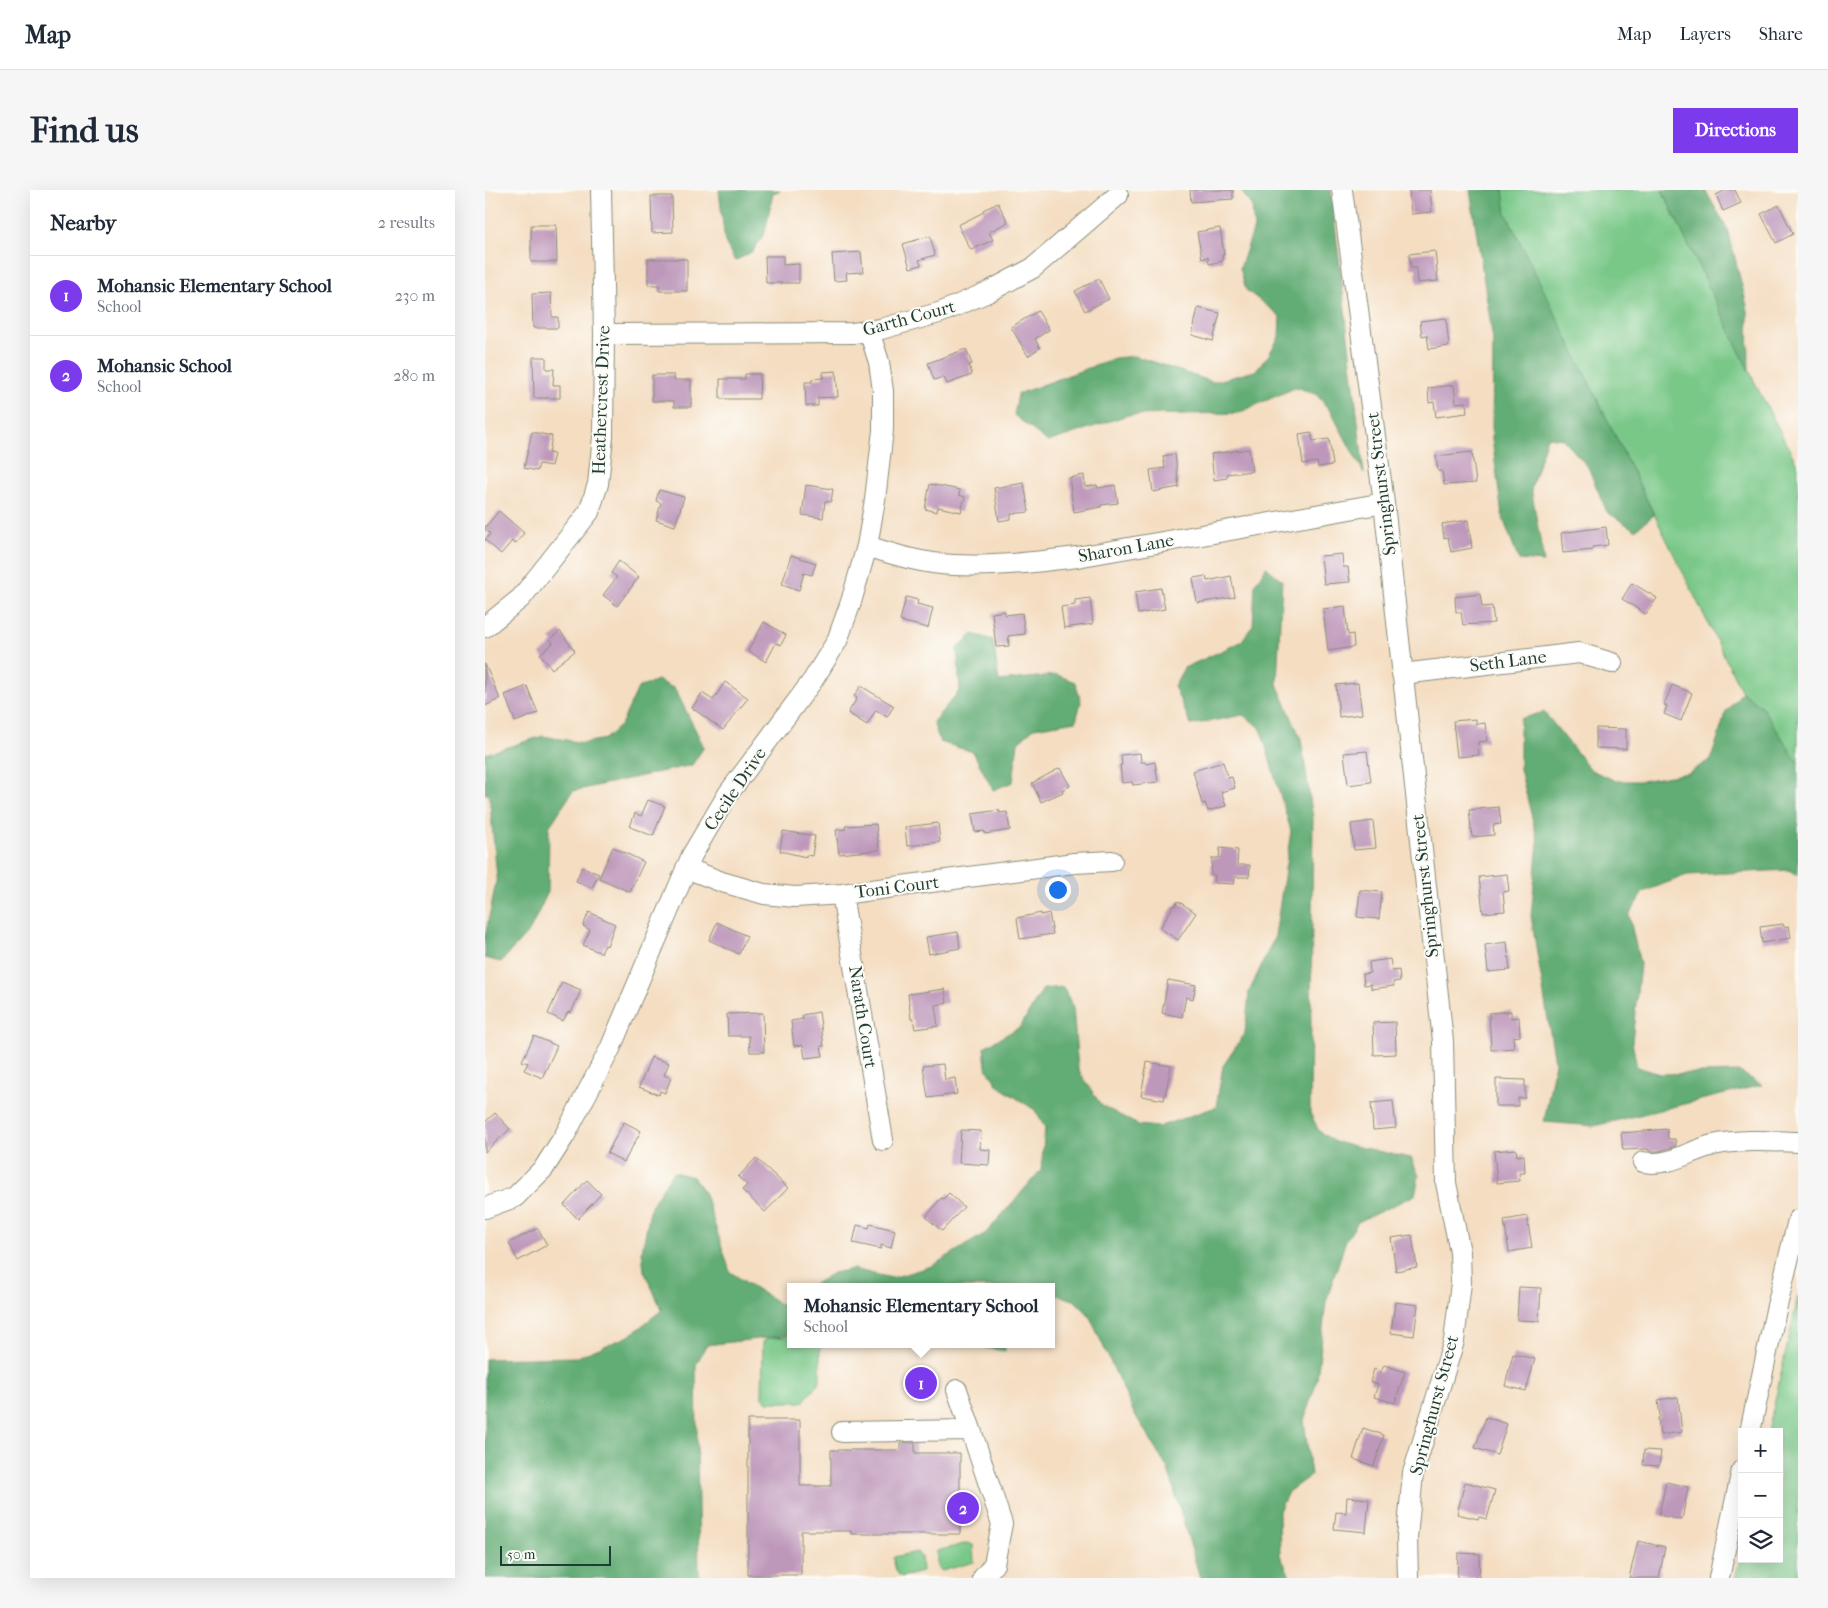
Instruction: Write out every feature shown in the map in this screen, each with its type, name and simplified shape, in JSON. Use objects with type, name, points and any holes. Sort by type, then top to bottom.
[{"type":"street","name":"Heathercrest Drive","points":[[485,627],[521,598],[589,512],[598,484],[603,437],[604,334],[601,190]]},
{"type":"street","name":"Springhurst Street","points":[[1342,190],[1384,503],[1443,1041],[1446,1183],[1460,1252],[1461,1283],[1454,1341],[1413,1473],[1407,1538],[1408,1578]]},
{"type":"street","name":"Garth Court","points":[[604,334],[853,333],[881,329],[942,312],[989,292],[1033,268],[1119,195]]},
{"type":"street","name":"Cecile Drive","points":[[485,1208],[515,1196],[544,1168],[565,1135],[610,1049],[691,855],[727,794],[813,680],[837,641],[851,602],[867,546],[875,500],[883,430],[881,372],[869,331]]},
{"type":"street","name":"Sharon Lane","points":[[867,546],[909,559],[953,565],[1026,564],[1384,503]]},
{"type":"street","name":"Seth Lane","points":[[1402,674],[1579,653],[1612,663]]},
{"type":"street","name":"Toni Court","points":[[686,868],[722,882],[764,894],[795,897],[842,894],[1075,863],[1112,861]]},
{"type":"street","name":"Narath Court","points":[[842,894],[883,1140]]},
{"type":"street","points":[[1643,1162],[1654,1164],[1712,1146],[1745,1140],[1798,1142]]},
{"type":"street","points":[[1751,1428],[1776,1310],[1798,1220]]},
{"type":"street","points":[[957,1390],[1001,1524],[993,1564],[983,1578]]},
{"type":"street","points":[[842,1432],[971,1430]]},
{"type":"street","points":[[1719,1578],[1741,1473]]},
{"type":"green space","points":[[719,190],[781,190],[773,193],[765,232],[753,251],[735,261],[725,242]]},
{"type":"green space","points":[[1240,190],[1331,190],[1364,473],[1331,412],[1317,395],[1297,387],[1238,413],[1128,415],[1048,442],[1014,415],[1018,394],[1115,358],[1135,356],[1213,382],[1255,371],[1268,356],[1279,337],[1280,316],[1246,290],[1240,268],[1254,228],[1252,205]]},
{"type":"green space","points":[[1470,190],[1503,190],[1506,213],[1654,515],[1635,530],[1607,512],[1588,467],[1563,439],[1547,437],[1531,488],[1544,562],[1519,560],[1502,516],[1492,438],[1493,340]]},
{"type":"green space","points":[[1503,190],[1662,190],[1759,391],[1798,466],[1798,763],[1762,707],[1742,692],[1505,213]]},
{"type":"green space","points":[[1662,190],[1705,190],[1728,230],[1748,310],[1749,371]]},
{"type":"green space","points":[[1266,567],[1282,580],[1277,684],[1301,739],[1313,818],[1310,1113],[1319,1131],[1335,1142],[1411,1158],[1419,1176],[1415,1195],[1358,1222],[1346,1240],[1326,1302],[1317,1380],[1304,1420],[1311,1475],[1288,1492],[1279,1511],[1280,1555],[1291,1578],[1200,1578],[1168,1469],[1133,1411],[1089,1315],[1074,1300],[1055,1295],[1055,1283],[817,1283],[833,1273],[853,1269],[892,1278],[932,1266],[986,1233],[1041,1170],[1045,1128],[1035,1110],[998,1086],[986,1067],[984,1047],[1020,1027],[1043,989],[1063,987],[1073,1007],[1078,1070],[1101,1105],[1138,1125],[1158,1127],[1216,1107],[1223,1066],[1245,1033],[1249,992],[1275,936],[1291,831],[1260,727],[1243,715],[1191,725],[1174,686],[1184,668],[1241,642],[1253,625],[1255,584]]},
{"type":"green space","points":[[973,634],[993,640],[999,681],[1057,675],[1075,682],[1081,702],[1076,721],[1034,728],[1018,742],[1013,782],[993,790],[973,752],[940,742],[933,722],[960,690],[957,648]]},
{"type":"green space","points":[[657,680],[675,689],[704,747],[692,765],[573,791],[549,827],[548,892],[530,930],[501,962],[485,958],[485,937],[497,877],[489,794],[485,794],[485,754],[543,736],[584,743],[605,739],[621,725],[638,688]]},
{"type":"green space","points":[[1742,692],[1762,707],[1798,763],[1798,876],[1789,870],[1687,875],[1643,892],[1629,915],[1640,964],[1632,1042],[1637,1067],[1660,1074],[1740,1072],[1762,1085],[1594,1126],[1544,1122],[1555,1062],[1531,916],[1538,842],[1520,769],[1520,719],[1544,712],[1591,770],[1616,781],[1641,781],[1689,773],[1711,759],[1726,712]]},
{"type":"green space","points":[[673,1172],[693,1177],[705,1194],[730,1272],[780,1304],[787,1300],[787,1335],[706,1345],[696,1365],[699,1578],[485,1578],[485,1359],[577,1357],[629,1336],[662,1310],[644,1271],[642,1251],[651,1206]]},
{"type":"green space","points":[[1798,1296],[1798,1578],[1735,1578],[1739,1563],[1783,1563],[1783,1428],[1769,1428]]},
{"type":"green space","points":[[787,1337],[787,1348],[820,1348],[820,1381],[803,1402],[767,1402],[762,1395],[763,1342],[768,1338]]},
{"type":"green space","points":[[985,1348],[1005,1348],[1005,1351]]},
{"type":"green space","points":[[968,1543],[973,1545],[974,1562],[942,1571],[937,1567],[937,1551]]},
{"type":"green space","points":[[917,1552],[921,1557],[922,1572],[901,1577],[896,1570],[894,1557]]},
{"type":"building","points":[[1190,190],[1233,190],[1233,199],[1191,202]]},
{"type":"building","points":[[1409,190],[1430,190],[1432,212],[1411,214]]},
{"type":"building","points":[[1726,190],[1735,190],[1741,203],[1723,211],[1716,195]]},
{"type":"building","points":[[651,196],[672,196],[673,232],[652,233]]},
{"type":"building","points":[[998,203],[1008,222],[989,232],[993,240],[971,250],[958,225]]},
{"type":"building","points":[[1779,205],[1793,234],[1776,243],[1761,214]]},
{"type":"building","points":[[531,225],[556,225],[557,262],[531,262]]},
{"type":"building","points":[[1220,228],[1224,255],[1222,255],[1223,261],[1209,264],[1208,257],[1202,259],[1197,232]]},
{"type":"building","points":[[930,236],[935,255],[919,260],[921,265],[910,268],[903,244]]},
{"type":"building","points":[[1435,251],[1438,281],[1417,283],[1416,268],[1411,268],[1409,254]]},
{"type":"building","points":[[861,252],[863,272],[846,273],[847,280],[834,281],[832,254]]},
{"type":"building","points":[[765,256],[783,256],[783,265],[799,264],[799,283],[766,283]]},
{"type":"building","points":[[648,259],[687,259],[687,291],[659,291],[659,285],[648,285]]},
{"type":"building","points":[[1099,279],[1109,299],[1085,311],[1075,291]]},
{"type":"building","points":[[551,293],[552,317],[558,317],[558,328],[533,328],[532,294]]},
{"type":"building","points":[[1198,308],[1220,313],[1213,341],[1192,335]]},
{"type":"building","points":[[1038,311],[1049,330],[1035,339],[1040,348],[1028,356],[1011,327]]},
{"type":"building","points":[[1446,318],[1449,346],[1429,349],[1427,335],[1422,336],[1420,321]]},
{"type":"building","points":[[966,349],[972,364],[969,365],[972,375],[947,384],[944,377],[934,380],[928,363]]},
{"type":"building","points":[[533,357],[546,357],[546,369],[554,369],[553,385],[560,385],[560,398],[534,398]]},
{"type":"building","points":[[836,371],[838,397],[818,398],[818,406],[806,406],[805,382],[812,382],[812,379],[823,378],[823,372]]},
{"type":"building","points":[[745,374],[760,374],[759,399],[720,399],[720,379],[745,379]]},
{"type":"building","points":[[652,375],[674,375],[674,380],[691,380],[691,407],[674,407],[674,401],[652,401]]},
{"type":"building","points":[[1454,385],[1456,403],[1466,402],[1467,413],[1436,417],[1434,402],[1429,403],[1428,388]]},
{"type":"building","points":[[532,432],[552,436],[549,453],[554,454],[551,466],[539,464],[537,471],[524,468]]},
{"type":"building","points":[[1311,432],[1313,441],[1329,439],[1333,465],[1318,467],[1317,462],[1303,464],[1299,434]]},
{"type":"building","points":[[1249,449],[1252,471],[1227,474],[1227,478],[1214,480],[1211,454]]},
{"type":"building","points":[[1472,452],[1476,483],[1444,485],[1442,471],[1438,471],[1436,456]]},
{"type":"building","points":[[1175,454],[1179,487],[1153,492],[1150,470],[1165,468],[1163,456]]},
{"type":"building","points":[[1084,475],[1085,487],[1097,485],[1098,488],[1115,485],[1118,503],[1074,512],[1069,478]]},
{"type":"building","points":[[1024,483],[1029,512],[1011,514],[1011,519],[999,521],[994,488]]},
{"type":"building","points":[[930,484],[960,490],[959,495],[965,497],[961,512],[938,507],[937,512],[925,509]]},
{"type":"building","points":[[806,485],[833,489],[831,502],[825,501],[823,518],[802,515]]},
{"type":"building","points":[[659,490],[684,497],[675,526],[656,520],[661,503],[656,501]]},
{"type":"building","points":[[499,511],[524,533],[515,544],[512,541],[501,554],[485,540],[490,534],[485,527]]},
{"type":"building","points":[[1468,520],[1472,548],[1451,552],[1448,537],[1444,538],[1442,524]]},
{"type":"building","points":[[1606,527],[1608,545],[1592,547],[1593,550],[1563,553],[1561,533]]},
{"type":"building","points":[[1342,554],[1343,567],[1348,567],[1350,582],[1324,584],[1321,556]]},
{"type":"building","points":[[791,555],[816,563],[812,575],[804,573],[799,590],[782,584]]},
{"type":"building","points":[[619,561],[639,577],[617,606],[603,595],[617,577],[611,573]]},
{"type":"building","points":[[1206,576],[1207,581],[1231,576],[1235,597],[1197,603],[1193,578]]},
{"type":"building","points":[[1632,583],[1657,598],[1646,614],[1622,599]]},
{"type":"building","points":[[1161,588],[1165,609],[1138,614],[1135,592]]},
{"type":"building","points":[[1480,594],[1482,607],[1492,606],[1494,623],[1463,625],[1461,612],[1456,612],[1455,597]]},
{"type":"building","points":[[906,597],[918,600],[917,604],[933,608],[928,628],[900,621]]},
{"type":"building","points":[[1090,598],[1093,624],[1064,628],[1061,607],[1075,605],[1075,600]]},
{"type":"building","points":[[1345,606],[1348,635],[1353,634],[1354,647],[1328,651],[1323,609]]},
{"type":"building","points":[[1005,611],[1005,615],[1022,613],[1025,634],[1008,636],[1009,646],[996,647],[992,613]]},
{"type":"building","points":[[764,622],[786,635],[781,645],[776,643],[766,662],[748,651]]},
{"type":"building","points":[[560,631],[575,651],[552,669],[540,654],[553,643],[550,639]]},
{"type":"building","points":[[485,664],[500,699],[485,706]]},
{"type":"building","points":[[725,682],[748,698],[723,730],[692,708],[702,693],[713,700]]},
{"type":"building","points":[[1358,683],[1362,714],[1339,717],[1336,685]]},
{"type":"building","points":[[1672,685],[1692,693],[1681,721],[1664,714],[1667,706],[1664,705]]},
{"type":"building","points":[[527,686],[538,713],[515,722],[505,695]]},
{"type":"building","points":[[861,686],[894,706],[887,717],[876,710],[867,725],[848,713],[857,698],[854,696]]},
{"type":"building","points":[[1476,719],[1476,724],[1485,723],[1487,741],[1478,742],[1479,755],[1457,757],[1453,721]]},
{"type":"building","points":[[1596,728],[1626,729],[1626,749],[1596,748]]},
{"type":"building","points":[[1367,751],[1371,782],[1348,785],[1344,753]]},
{"type":"building","points":[[1140,753],[1141,762],[1146,764],[1155,762],[1158,782],[1133,785],[1132,782],[1122,783],[1121,755]]},
{"type":"building","points":[[1223,762],[1228,778],[1232,777],[1235,788],[1221,792],[1226,806],[1208,811],[1205,803],[1202,804],[1193,771]]},
{"type":"building","points":[[1060,768],[1070,786],[1062,790],[1063,792],[1041,802],[1032,783]]},
{"type":"building","points":[[648,800],[665,806],[653,836],[630,827],[635,813],[641,816]]},
{"type":"building","points":[[1499,807],[1501,824],[1493,825],[1494,835],[1472,837],[1469,810]]},
{"type":"building","points":[[999,810],[1000,813],[1007,812],[1010,830],[985,834],[984,831],[975,832],[972,814]]},
{"type":"building","points":[[1373,821],[1376,848],[1354,850],[1351,824]]},
{"type":"building","points":[[938,823],[940,842],[907,846],[905,827]]},
{"type":"building","points":[[876,824],[879,850],[839,854],[836,830],[846,829],[845,826]]},
{"type":"building","points":[[783,831],[815,836],[812,856],[806,855],[806,857],[780,851]]},
{"type":"building","points":[[613,847],[644,862],[630,892],[599,878]]},
{"type":"building","points":[[1220,848],[1238,850],[1237,865],[1250,865],[1249,877],[1235,877],[1234,884],[1214,883],[1215,875],[1211,875],[1212,858],[1219,858]]},
{"type":"building","points":[[582,867],[599,874],[592,888],[576,881]]},
{"type":"building","points":[[1507,874],[1509,891],[1503,892],[1505,911],[1483,913],[1479,877]]},
{"type":"building","points":[[1360,890],[1382,892],[1379,919],[1357,917]]},
{"type":"building","points":[[1178,901],[1196,913],[1178,940],[1160,928]]},
{"type":"building","points":[[589,912],[615,924],[607,946],[605,945],[601,953],[583,945],[590,930],[583,926]]},
{"type":"building","points":[[1041,913],[1041,915],[1049,913],[1053,934],[1020,939],[1017,918]]},
{"type":"building","points":[[717,922],[747,936],[739,954],[709,940]]},
{"type":"building","points":[[1783,924],[1784,927],[1789,926],[1791,938],[1762,943],[1760,927]]},
{"type":"building","points":[[958,932],[960,948],[929,954],[926,937]]},
{"type":"building","points":[[1507,942],[1510,970],[1488,972],[1485,945]]},
{"type":"building","points":[[1390,959],[1392,971],[1399,970],[1400,981],[1393,982],[1394,986],[1371,989],[1371,984],[1364,985],[1363,974],[1370,973],[1369,962]]},
{"type":"building","points":[[1168,980],[1196,985],[1193,999],[1186,997],[1182,1017],[1162,1013]]},
{"type":"building","points":[[562,982],[581,990],[571,1013],[568,1012],[563,1021],[548,1014]]},
{"type":"building","points":[[945,989],[947,1003],[935,1005],[938,1026],[915,1029],[913,1019],[911,1019],[908,994]]},
{"type":"building","points":[[1511,1011],[1511,1018],[1519,1017],[1520,1036],[1513,1037],[1514,1048],[1491,1050],[1489,1013]]},
{"type":"building","points":[[819,1012],[824,1046],[821,1046],[823,1056],[805,1058],[803,1045],[794,1046],[791,1021],[803,1019],[802,1015]]},
{"type":"building","points":[[763,1013],[764,1052],[750,1052],[749,1036],[728,1036],[727,1014]]},
{"type":"building","points":[[1395,1022],[1396,1054],[1374,1055],[1373,1023]]},
{"type":"building","points":[[534,1036],[557,1046],[542,1078],[524,1070],[528,1063],[522,1061]]},
{"type":"building","points":[[651,1057],[669,1063],[664,1075],[671,1078],[665,1093],[660,1091],[659,1095],[639,1087]]},
{"type":"building","points":[[1147,1062],[1171,1066],[1164,1100],[1141,1096]]},
{"type":"building","points":[[943,1064],[945,1080],[955,1078],[957,1094],[928,1098],[923,1066]]},
{"type":"building","points":[[1496,1079],[1525,1080],[1525,1098],[1518,1098],[1518,1106],[1496,1106]]},
{"type":"building","points":[[1393,1101],[1396,1128],[1373,1130],[1371,1103]]},
{"type":"building","points":[[495,1113],[510,1129],[485,1152],[485,1122]]},
{"type":"building","points":[[624,1122],[641,1131],[624,1162],[607,1153]]},
{"type":"building","points":[[1667,1129],[1668,1139],[1675,1139],[1676,1146],[1660,1151],[1649,1151],[1648,1149],[1623,1150],[1621,1133]]},
{"type":"building","points":[[961,1130],[981,1131],[980,1149],[990,1150],[989,1165],[959,1163]]},
{"type":"building","points":[[1516,1149],[1517,1156],[1524,1155],[1525,1173],[1519,1173],[1520,1181],[1497,1183],[1494,1151]]},
{"type":"building","points":[[756,1158],[788,1188],[765,1212],[742,1190],[747,1185],[738,1177]]},
{"type":"building","points":[[587,1180],[601,1194],[578,1219],[564,1205]]},
{"type":"building","points":[[949,1193],[964,1207],[942,1231],[926,1217],[941,1198],[943,1199]]},
{"type":"building","points":[[1527,1216],[1532,1248],[1509,1252],[1504,1220]]},
{"type":"building","points":[[870,1224],[895,1230],[891,1248],[881,1245],[881,1249],[853,1243],[857,1225],[869,1228]]},
{"type":"building","points":[[538,1228],[547,1245],[518,1261],[509,1243]]},
{"type":"building","points":[[1412,1235],[1417,1267],[1396,1271],[1391,1238]]},
{"type":"building","points":[[1519,1287],[1541,1288],[1539,1321],[1517,1320]]},
{"type":"building","points":[[1395,1302],[1418,1305],[1414,1336],[1391,1333]]},
{"type":"building","points":[[1513,1354],[1535,1359],[1526,1391],[1505,1386]]},
{"type":"building","points":[[1384,1365],[1405,1372],[1395,1403],[1374,1397],[1378,1384],[1370,1382],[1374,1369],[1381,1372]]},
{"type":"building","points":[[1678,1397],[1682,1432],[1660,1435],[1658,1400]]},
{"type":"building","points":[[1486,1417],[1507,1424],[1497,1455],[1475,1448]]},
{"type":"building","points":[[748,1420],[800,1420],[800,1486],[831,1486],[831,1450],[900,1450],[900,1443],[915,1443],[915,1453],[960,1453],[960,1534],[851,1534],[851,1531],[801,1531],[801,1575],[748,1575]]},
{"type":"building","points":[[1363,1428],[1384,1435],[1374,1466],[1353,1459]]},
{"type":"building","points":[[1644,1450],[1661,1451],[1659,1466],[1643,1465]]},
{"type":"building","points":[[1465,1482],[1495,1490],[1487,1519],[1457,1514]]},
{"type":"building","points":[[1666,1482],[1688,1487],[1682,1520],[1659,1515]]},
{"type":"building","points":[[1347,1497],[1369,1499],[1366,1532],[1334,1529],[1336,1512],[1346,1513]]},
{"type":"building","points":[[1638,1541],[1665,1547],[1659,1578],[1629,1578]]},
{"type":"building","points":[[1458,1553],[1480,1554],[1479,1578],[1457,1578]]},
{"type":"place","name":"Mohansic Elementary School","points":[[921,1383]]},
{"type":"place","name":"Mohansic School","points":[[963,1508]]}]
